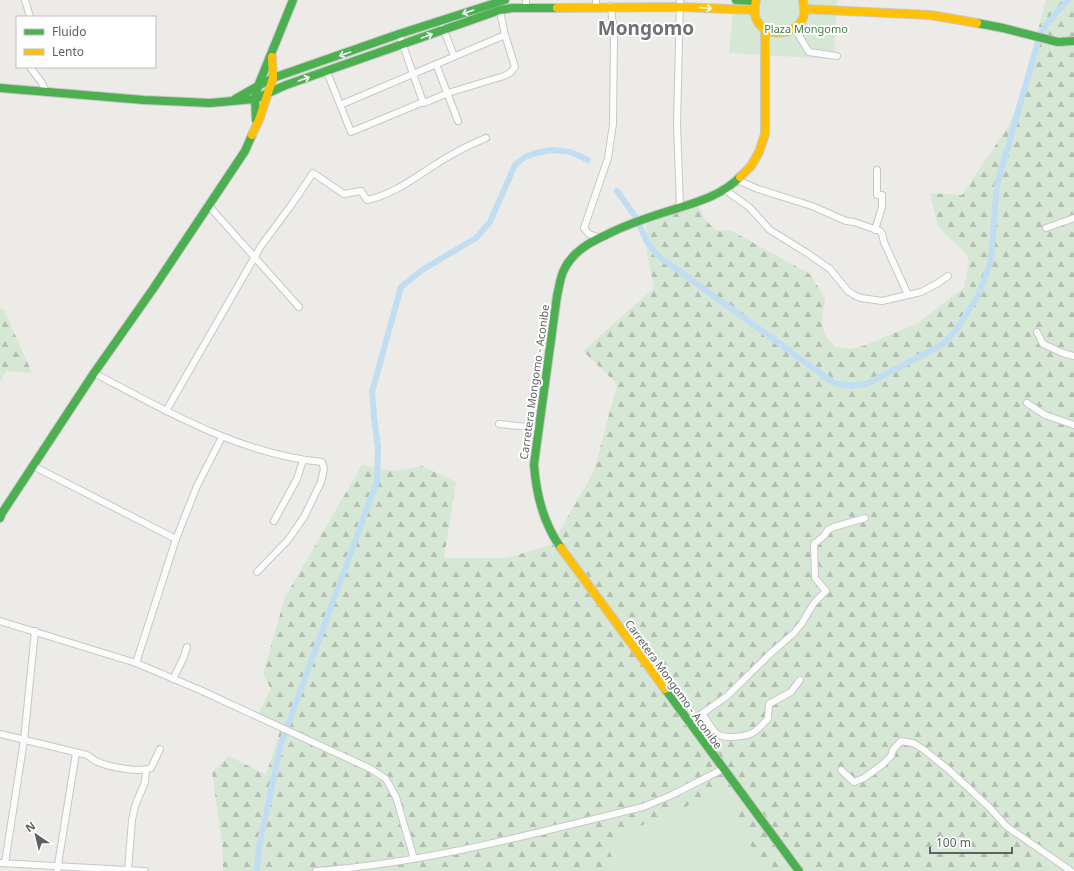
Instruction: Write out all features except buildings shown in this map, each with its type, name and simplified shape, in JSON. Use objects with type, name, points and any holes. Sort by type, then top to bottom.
[{"type":"main road","points":[[255,131],[255,99],[258,86],[293,0]]},
{"type":"main road","points":[[736,0],[756,1],[754,10],[757,22],[765,30],[774,34],[782,34],[795,29],[804,17],[805,9],[803,0]]},
{"type":"main road","points":[[231,101],[273,78],[399,34],[501,1]]},
{"type":"main road","points":[[0,88],[210,104],[255,99],[286,85],[327,72],[500,10],[526,3],[596,3],[611,6],[680,3],[754,10]]},
{"type":"main road","points":[[805,9],[930,15],[1004,28],[1058,42],[1074,41]]},
{"type":"main road","name":"Carretera Mongomo - Aconibe","points":[[765,30],[765,134],[759,152],[750,166],[737,180],[713,196],[696,203],[628,224],[592,241],[579,250],[569,262],[562,277],[557,296],[534,464],[535,485],[539,503],[549,530],[595,596],[799,871]]},
{"type":"main road","name":"Carretera Mongomo - Aconibe","points":[[766,51],[774,34]]},
{"type":"main road","points":[[0,518],[94,373],[153,289],[245,151],[255,131],[273,78],[272,52]]},
{"type":"street","points":[[25,0],[30,16]]},
{"type":"street","points":[[732,0],[732,9]]},
{"type":"street","points":[[327,72],[350,132],[423,102],[424,103],[448,93],[510,73],[515,67],[505,35],[500,10],[501,1]]},
{"type":"street","points":[[680,3],[677,124],[680,207]]},
{"type":"street","points":[[600,238],[589,234],[584,228],[608,158],[614,124],[614,39],[611,6]]},
{"type":"street","points":[[440,21],[454,56]]},
{"type":"street","points":[[795,29],[809,52],[837,56]]},
{"type":"street","points":[[399,34],[423,102]]},
{"type":"street","points":[[340,105],[505,35]]},
{"type":"street","points":[[436,64],[458,121]]},
{"type":"street","points":[[31,68],[42,83],[46,92]]},
{"type":"street","points":[[166,411],[255,257],[313,173],[344,194],[361,191],[367,200],[378,198],[407,184],[430,168],[464,148],[486,138]]},
{"type":"street","points":[[875,230],[882,207],[882,195],[877,195],[877,170]]},
{"type":"street","points":[[737,180],[758,189],[796,200],[846,221],[854,222],[880,231],[908,295]]},
{"type":"street","points":[[724,189],[749,207],[770,230],[830,269],[848,291],[854,295],[882,301],[921,292],[948,276]]},
{"type":"street","points":[[208,205],[299,307]]},
{"type":"street","points":[[1046,228],[1074,218]]},
{"type":"street","points":[[1037,332],[1043,344],[1074,356]]},
{"type":"street","points":[[94,373],[179,418],[222,437],[273,453],[303,460],[322,462],[324,469],[321,482],[304,517],[288,540],[257,572]]},
{"type":"street","points":[[1027,403],[1045,415],[1074,425]]},
{"type":"street","points":[[499,424],[539,428]]},
{"type":"street","points":[[136,663],[176,539],[197,486],[222,437]]},
{"type":"street","points":[[274,521],[298,480],[303,460]]},
{"type":"street","points":[[33,466],[176,539]]},
{"type":"street","points":[[689,723],[727,696],[770,653],[794,633],[814,603],[826,591],[814,578],[814,544],[824,536],[828,530],[866,518]]},
{"type":"street","points":[[0,621],[136,663],[371,769],[386,779],[396,798],[414,858]]},
{"type":"street","points":[[35,631],[24,740],[2,863],[57,868],[145,871]]},
{"type":"street","points":[[173,679],[187,647]]},
{"type":"street","points":[[702,714],[716,734],[722,737],[734,737],[749,734],[754,732],[768,719],[769,704],[791,692],[800,680]]},
{"type":"street","points":[[0,734],[87,756],[99,763],[123,768],[146,770],[151,768],[160,749]]},
{"type":"street","points":[[841,770],[854,782],[864,778],[891,756],[893,750],[901,741],[913,743],[949,770],[989,807],[1006,826],[1071,871]]},
{"type":"street","points":[[57,868],[76,753]]},
{"type":"street","points":[[316,871],[345,869],[445,854],[643,806],[672,795],[723,769]]},
{"type":"street","points":[[128,870],[132,820],[135,806],[145,782],[146,770]]},
{"type":"green space","name":"Plaza Mongomo","points":[[734,0],[837,0],[834,59],[729,53]]},
{"type":"green space","points":[[1046,0],[1074,0],[1074,871],[223,871],[223,851],[212,772],[229,756],[266,775],[280,731],[256,719],[271,689],[263,674],[285,597],[362,465],[394,471],[422,466],[456,482],[444,558],[507,558],[552,544],[594,471],[617,384],[583,351],[654,288],[647,253],[646,221],[697,204],[705,219],[715,230],[732,231],[810,274],[825,298],[822,324],[826,336],[835,347],[850,349],[863,346],[916,324],[964,288],[969,261],[965,253],[938,227],[930,193],[962,195],[1009,125],[1020,97]]},
{"type":"green space","points":[[0,308],[4,310],[32,373],[6,371],[0,382]]},
{"type":"green space","points":[[727,789],[762,871],[618,871],[605,841]]},
{"type":"waterway","points":[[617,191],[635,216],[647,242],[657,255],[834,383],[851,386],[869,383],[943,344],[956,330],[978,296],[991,261],[997,185],[1038,42],[1045,26],[1068,0]]},
{"type":"waterway","points":[[257,871],[259,846],[281,744],[377,481],[378,448],[372,392],[401,287],[422,270],[476,238],[490,222],[515,165],[525,157],[552,150],[571,152],[588,160]]},
{"type":"traffic: fast","points":[[235,99],[258,86],[293,0]]},
{"type":"traffic: fast","points":[[256,120],[255,99],[258,86],[273,78],[399,34],[505,0]]},
{"type":"traffic: fast","points":[[736,0],[755,1]]},
{"type":"traffic: fast","points":[[255,99],[286,85],[500,10],[512,8],[557,8]]},
{"type":"traffic: fast","points":[[977,23],[1058,42],[1074,41]]},
{"type":"traffic: fast","points":[[0,88],[144,100],[210,103],[255,99]]},
{"type":"traffic: fast","points":[[0,518],[94,373],[153,289],[245,151],[252,135]]},
{"type":"traffic: fast","points":[[561,548],[549,529],[545,518],[539,497],[534,464],[557,296],[560,281],[566,265],[575,254],[593,241],[630,224],[708,198],[733,184],[740,177]]},
{"type":"traffic: fast","points":[[665,689],[799,871]]},
{"type":"traffic: slow","points":[[756,0],[755,13],[758,23],[771,32],[779,33],[795,28],[800,23],[804,15],[803,0]]},
{"type":"traffic: slow","points":[[557,8],[680,7],[754,10]]},
{"type":"traffic: slow","points":[[805,9],[930,15],[977,23]]},
{"type":"traffic: slow","points":[[740,177],[751,166],[759,152],[765,134],[765,30]]},
{"type":"traffic: slow","points":[[272,57],[273,78]]},
{"type":"traffic: slow","points":[[252,135],[259,120],[273,78]]},
{"type":"traffic: slow","points":[[561,548],[665,689]]},
{"type":"district","name":"Mongomo","points":[[646,28]]}]
